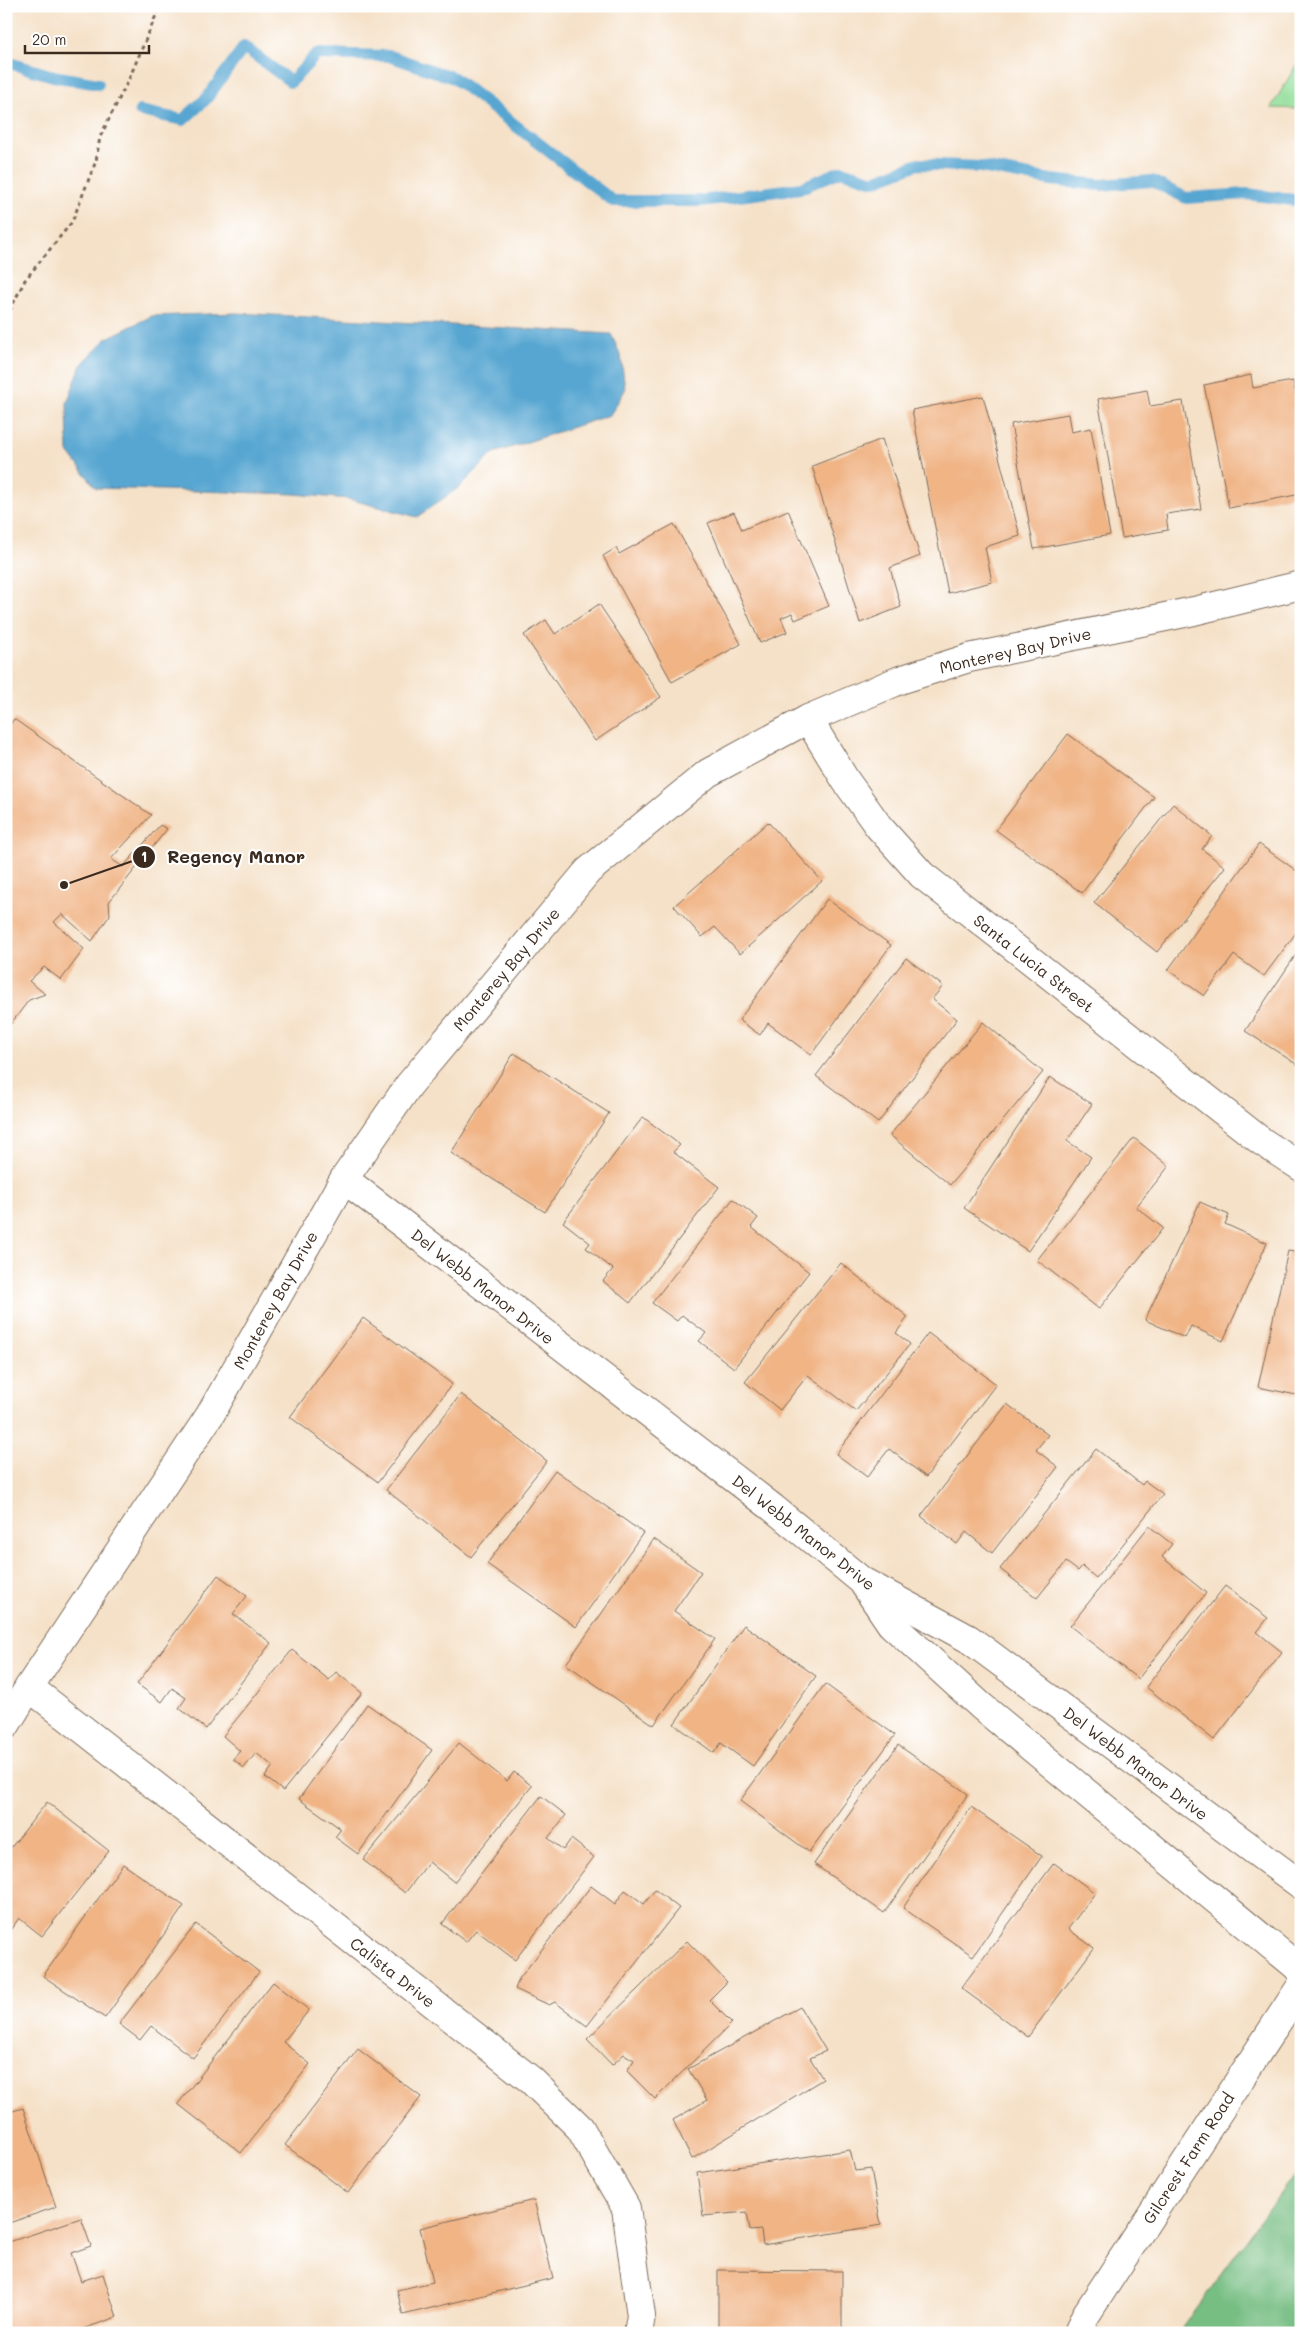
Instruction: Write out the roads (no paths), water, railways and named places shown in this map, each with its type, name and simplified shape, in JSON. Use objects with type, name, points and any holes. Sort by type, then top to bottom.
[{"type":"street","name":"Monterey Bay Drive","points":[[6,1725],[29,1687],[210,1415],[344,1179],[409,1085],[588,871],[708,773],[808,719],[900,680],[969,658],[1194,611],[1301,585]]},
{"type":"street","name":"Santa Lucia Street","points":[[808,719],[846,781],[879,827],[922,875],[1261,1141],[1301,1167]]},
{"type":"street","name":"Del Webb Manor Drive","points":[[344,1179],[765,1502],[862,1581],[970,1639],[1301,1885]]},
{"type":"street","points":[[862,1581],[891,1624],[981,1706],[1301,1970]]},
{"type":"street","name":"Calista Drive","points":[[29,1687],[531,2080],[580,2128],[626,2208],[641,2316],[638,2333]]},
{"type":"street","name":"Gilcrest Farm Road","points":[[1078,2333],[1086,2316],[1301,1986]]},
{"type":"water","points":[[237,313],[611,334],[621,356],[625,390],[610,415],[494,453],[461,486],[417,517],[348,499],[294,494],[96,488],[68,452],[67,403],[81,365],[107,338],[152,316]]},
{"type":"waterway","points":[[140,111],[183,120],[206,99],[244,47],[291,82],[317,54],[389,56],[454,78],[613,201],[700,201],[801,188],[841,171],[874,181],[918,164],[981,167],[1051,180],[1101,185],[1152,181],[1186,198],[1247,194],[1301,201]]},
{"type":"waterway","points":[[6,62],[53,76],[98,84]]},
{"type":"place","name":"Regency Manor","points":[[64,885]]}]
